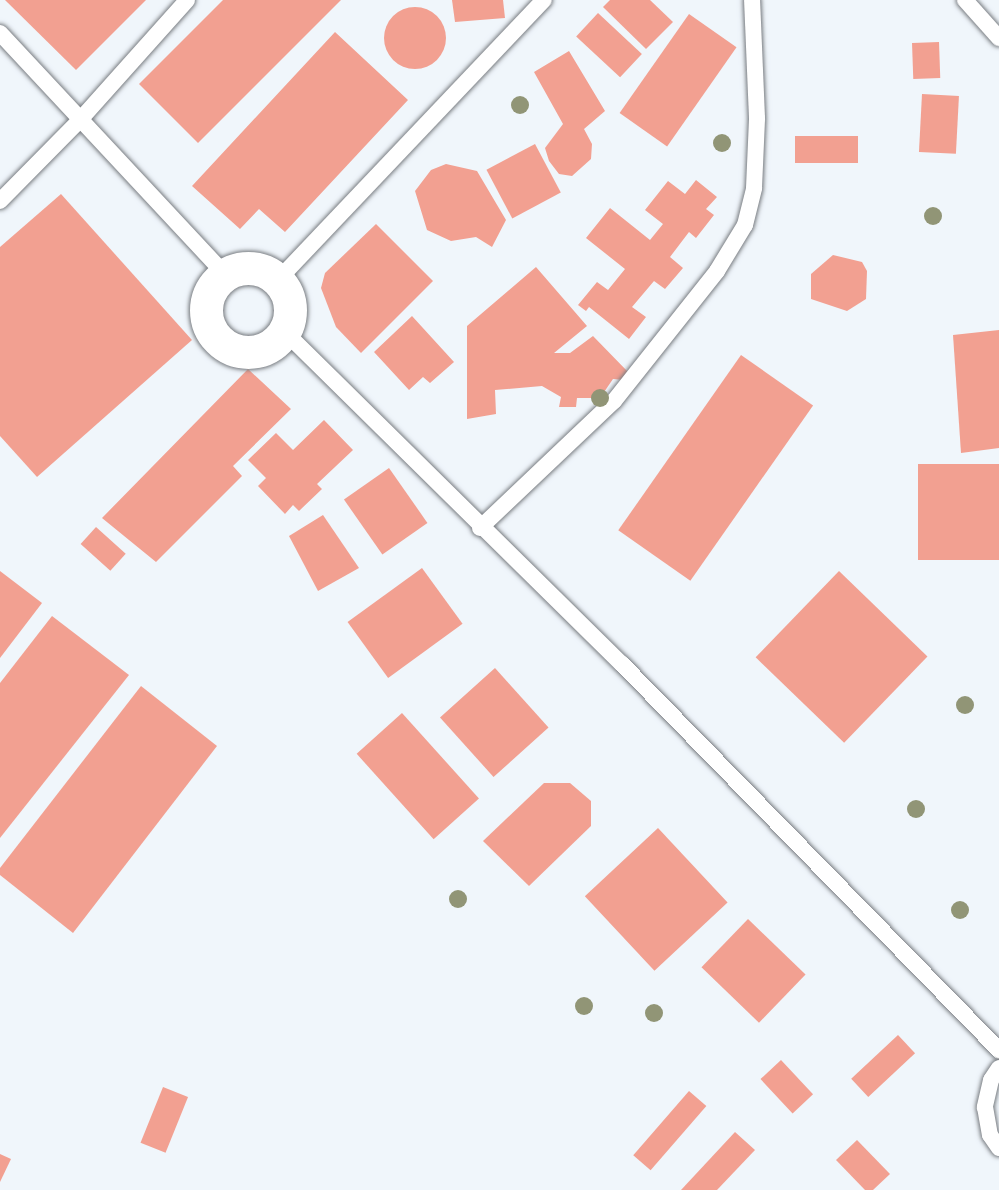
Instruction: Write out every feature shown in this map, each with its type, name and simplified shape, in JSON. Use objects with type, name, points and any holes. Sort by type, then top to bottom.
[{"type":"street","points":[[252,268],[278,280],[291,304],[285,332],[268,347],[246,353],[219,341],[206,314],[207,299],[225,274],[252,268]]},
{"type":"lane","points":[[0,201],[79,122],[187,0]]},
{"type":"lane","points":[[278,280],[544,0]]},
{"type":"lane","points":[[480,528],[614,402],[717,271],[745,225],[754,188],[757,118],[752,0]]},
{"type":"lane","points":[[965,0],[999,38]]},
{"type":"lane","points":[[0,33],[79,122],[225,274]]},
{"type":"lane","points":[[285,332],[480,528],[630,672],[999,1050]]},
{"type":"lane","points":[[999,1068],[991,1080],[985,1107],[990,1135],[999,1148]]},
{"type":"building","points":[[5,0],[146,0],[76,70]]},
{"type":"building","points":[[223,0],[341,0],[198,143],[139,84]]},
{"type":"building","points":[[452,0],[503,0],[505,18],[455,22]]},
{"type":"building","points":[[610,0],[650,0],[673,22],[646,49],[603,7]]},
{"type":"building","points":[[409,7],[421,7],[437,16],[444,26],[446,38],[444,50],[437,60],[421,69],[409,69],[398,64],[389,55],[384,44],[384,32],[389,21],[398,12]]},
{"type":"building","points":[[598,13],[642,54],[620,77],[576,36]]},
{"type":"building","points":[[689,14],[737,47],[667,146],[620,113]]},
{"type":"building","points":[[335,32],[408,100],[285,232],[259,209],[240,229],[192,186]]},
{"type":"building","points":[[939,42],[940,78],[913,79],[912,43]]},
{"type":"building","points":[[569,51],[605,111],[584,129],[592,144],[591,159],[572,176],[559,174],[549,161],[545,148],[563,124],[534,72]]},
{"type":"building","points":[[922,94],[959,96],[956,154],[919,152]]},
{"type":"building","points":[[795,136],[858,136],[858,163],[795,163]]},
{"type":"building","points":[[535,144],[561,193],[512,218],[486,170]]},
{"type":"building","points":[[446,164],[477,171],[506,220],[492,247],[476,237],[451,241],[427,230],[415,191],[431,170]]},
{"type":"building","points":[[696,180],[717,197],[706,209],[714,215],[696,238],[689,232],[670,257],[683,268],[665,289],[654,281],[632,307],[646,317],[629,339],[589,307],[586,311],[578,305],[597,282],[608,290],[625,269],[586,238],[610,208],[650,240],[663,224],[645,210],[668,181],[685,194]]},
{"type":"building","points":[[61,194],[192,340],[37,477],[0,436],[0,247]]},
{"type":"building","points":[[376,224],[433,281],[361,353],[336,327],[321,288],[325,273]]},
{"type":"building","points":[[833,255],[862,262],[867,271],[866,299],[847,311],[811,299],[811,274]]},
{"type":"building","points":[[536,267],[587,326],[554,353],[570,353],[593,336],[629,373],[624,380],[613,379],[600,398],[577,398],[576,407],[559,407],[561,397],[542,386],[495,390],[496,414],[467,419],[467,326]]},
{"type":"building","points":[[412,316],[454,362],[430,383],[423,377],[409,390],[374,352]]},
{"type":"building","points":[[999,330],[999,448],[961,453],[953,335]]},
{"type":"building","points":[[741,355],[813,405],[690,581],[618,530]]},
{"type":"building","points":[[248,369],[291,409],[233,466],[242,476],[156,562],[102,518]]},
{"type":"building","points":[[324,420],[353,450],[317,484],[322,489],[299,511],[293,505],[285,514],[258,486],[266,478],[248,460],[276,433],[293,450]]},
{"type":"building","points":[[918,464],[999,464],[999,560],[918,560]]},
{"type":"building","points":[[389,468],[427,523],[382,554],[344,500]]},
{"type":"building","points":[[323,515],[359,568],[318,591],[289,536]]},
{"type":"building","points":[[96,527],[126,554],[110,571],[81,544]]},
{"type":"building","points":[[422,568],[463,624],[388,678],[348,622]]},
{"type":"building","points":[[0,571],[42,603],[0,658]]},
{"type":"building","points":[[839,571],[927,656],[844,743],[756,657]]},
{"type":"building","points":[[52,616],[129,675],[0,838],[0,683]]},
{"type":"building","points":[[495,668],[549,727],[494,777],[440,718]]},
{"type":"building","points":[[141,686],[217,746],[73,933],[0,875],[0,868]]},
{"type":"building","points":[[402,713],[479,798],[434,839],[357,754]]},
{"type":"building","points":[[544,783],[570,783],[591,801],[591,826],[529,886],[483,841]]},
{"type":"building","points":[[658,828],[728,903],[654,971],[585,896]]},
{"type":"building","points":[[748,919],[806,975],[759,1023],[701,967]]},
{"type":"building","points":[[898,1035],[915,1053],[868,1097],[851,1079]]},
{"type":"building","points":[[781,1060],[813,1094],[793,1113],[761,1079]]},
{"type":"building","points":[[163,1087],[188,1097],[166,1153],[141,1143]]},
{"type":"building","points":[[689,1091],[706,1106],[651,1170],[633,1155]]},
{"type":"building","points":[[735,1132],[755,1150],[717,1190],[681,1190]]},
{"type":"building","points":[[857,1140],[890,1174],[873,1190],[865,1190],[836,1160]]},
{"type":"building","points":[[0,1154],[11,1159],[0,1182]]}]
